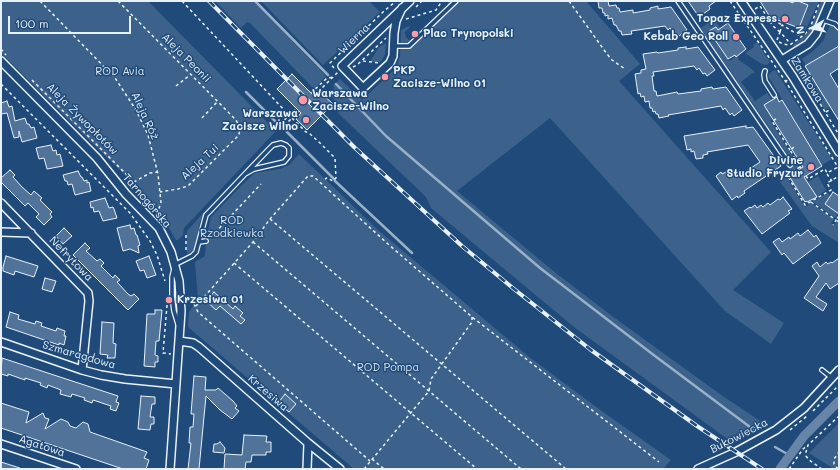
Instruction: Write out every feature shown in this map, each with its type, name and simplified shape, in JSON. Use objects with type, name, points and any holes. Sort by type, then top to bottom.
[{"type":"street","name":"Wierna","points":[[402,8],[396,21],[390,44],[393,56],[390,63],[363,88],[342,66],[402,8],[410,1]]},
{"type":"street","name":"Zamkowa","points":[[741,1],[782,60],[839,152]]},
{"type":"street","points":[[782,60],[808,44],[816,34],[830,1]]},
{"type":"street","name":"Tarnogórska","points":[[1,61],[97,158],[126,194],[153,221],[166,240],[176,264],[180,289],[180,328],[170,469]]},
{"type":"street","name":"Nefrytowa","points":[[1,203],[88,293],[89,301],[82,370]]},
{"type":"street","points":[[1,232],[31,233]]},
{"type":"street","name":"Krzesiwa","points":[[179,341],[193,343],[199,347],[308,443],[340,469]]},
{"type":"street","name":"Szmaragdowa","points":[[1,342],[82,370],[125,379],[176,384]]},
{"type":"street","name":"Bukowiecka","points":[[698,469],[748,446],[776,430],[804,408],[839,370]]},
{"type":"street","points":[[307,469],[308,443]]},
{"type":"street","name":"Agatowa","points":[[1,444],[76,469]]},
{"type":"lane","points":[[390,44],[409,46],[456,1]]},
{"type":"lane","points":[[678,1],[790,165]]},
{"type":"lane","points":[[823,20],[835,24],[839,28]]},
{"type":"lane","points":[[765,71],[765,80],[774,96]]},
{"type":"lane","points":[[176,264],[193,256],[197,250],[206,215],[245,174],[273,145],[281,143],[289,148],[289,156],[284,162],[254,169],[245,174]]},
{"type":"lane","points":[[199,242],[206,241]]},
{"type":"lane","points":[[822,370],[832,378]]},
{"type":"path","name":"Aleja Róż","points":[[40,1],[115,78],[136,110],[148,135],[158,172],[161,203],[159,211],[153,221]]},
{"type":"path","name":"Aleja Peonii","points":[[118,1],[236,120],[240,128]]},
{"type":"path","points":[[182,1],[286,112],[279,120],[280,130],[299,111]]},
{"type":"path","points":[[352,41],[396,1]]},
{"type":"path","points":[[412,10],[422,1]]},
{"type":"path","points":[[408,15],[404,20],[436,10],[442,1]]},
{"type":"path","points":[[569,1],[607,54],[612,60],[625,69]]},
{"type":"path","points":[[730,1],[786,82]]},
{"type":"path","points":[[776,37],[777,40],[783,44],[790,44],[802,37],[810,28],[820,1]]},
{"type":"path","points":[[759,13],[755,9],[760,6],[774,26],[790,44]]},
{"type":"path","points":[[762,18],[764,13]]},
{"type":"path","points":[[767,16],[802,37]]},
{"type":"path","points":[[764,50],[777,40],[782,25]]},
{"type":"path","points":[[769,28],[774,26]]},
{"type":"path","points":[[345,70],[362,61],[387,36],[390,44]]},
{"type":"path","points":[[1,50],[6,55]]},
{"type":"path","points":[[804,56],[795,62],[839,135]]},
{"type":"path","points":[[362,61],[381,64]]},
{"type":"path","points":[[377,67],[383,61]]},
{"type":"path","points":[[176,86],[190,74]]},
{"type":"path","name":"Aleja Żywopłotów","points":[[29,77],[134,182],[150,173],[158,172]]},
{"type":"path","points":[[311,93],[327,78],[334,77]]},
{"type":"path","points":[[1,84],[130,213],[150,241],[157,255],[166,282]]},
{"type":"path","points":[[314,96],[317,93],[320,94]]},
{"type":"path","points":[[202,118],[218,102]]},
{"type":"path","points":[[280,124],[296,108]]},
{"type":"path","points":[[826,112],[832,109]]},
{"type":"path","points":[[292,118],[335,158],[336,178],[333,181],[326,179]]},
{"type":"path","points":[[776,119],[772,122],[801,168],[787,176],[805,205],[831,190],[827,183],[839,176]]},
{"type":"path","name":"Aleja Tui","points":[[160,192],[188,186],[239,135],[240,128]]},
{"type":"path","points":[[790,150],[794,147]]},
{"type":"path","points":[[827,173],[838,167]]},
{"type":"path","points":[[806,176],[808,179],[825,169],[832,180]]},
{"type":"path","points":[[384,469],[371,460],[198,312],[195,305],[253,242],[270,219],[308,176],[313,176],[472,317],[659,462]]},
{"type":"path","points":[[206,241],[261,184]]},
{"type":"path","points":[[811,202],[839,222]]},
{"type":"path","points":[[833,225],[839,216]]},
{"type":"path","points":[[270,219],[566,469]]},
{"type":"path","points":[[186,235],[186,254]]},
{"type":"path","points":[[253,242],[521,469]]},
{"type":"path","points":[[234,263],[477,469]]},
{"type":"path","points":[[167,305],[163,354],[173,354],[173,358],[178,359]]},
{"type":"path","points":[[364,469],[428,390],[431,379],[472,322],[472,317]]},
{"type":"path","points":[[789,469],[803,450],[839,416]]},
{"type":"path","points":[[808,445],[806,456],[809,460],[822,469]]},
{"type":"path","points":[[838,469],[834,464],[834,459],[839,452]]},
{"type":"green space","name":"ROD Avia","points":[[1,1],[148,1],[276,131],[184,228],[183,235],[176,240],[159,211],[143,193],[1,53]]},
{"type":"green space","points":[[215,1],[253,1],[326,76],[314,89],[250,23],[247,22],[241,28]]},
{"type":"green space","points":[[261,1],[369,1],[380,12],[323,65]]},
{"type":"green space","points":[[449,1],[586,1],[640,64],[619,81],[771,252],[733,290],[784,323],[771,344],[725,311],[550,118],[457,191],[557,274],[612,316],[724,397],[768,426],[733,443],[574,327],[431,208],[426,197],[338,113],[339,108],[330,93],[335,88],[333,86],[340,79],[362,100],[396,68],[400,56],[401,30],[409,26],[410,27],[404,33],[410,41],[447,6]]},
{"type":"green space","points":[[682,1],[701,28],[714,19],[721,29],[717,32],[715,27],[709,31],[729,61],[737,56],[739,60],[755,73],[751,74],[741,82],[755,101],[767,93],[772,100],[764,105],[773,119],[770,120],[799,167],[785,175],[805,207],[811,203],[834,219],[831,223],[833,225],[837,221],[839,223],[839,243],[812,226],[778,179],[794,164]]},
{"type":"green space","points":[[798,1],[819,1],[805,31],[799,29],[809,5]]},
{"type":"green space","points":[[821,1],[824,2],[814,29],[807,38],[794,47],[793,45],[805,35],[811,27]]},
{"type":"green space","points":[[830,25],[836,27],[839,33],[839,45],[806,65],[802,59],[823,41]]},
{"type":"green space","points":[[757,42],[770,62],[766,65],[760,63],[745,53],[754,47],[753,45]]},
{"type":"green space","points":[[386,43],[385,54],[382,60],[380,62],[371,62],[379,47]]},
{"type":"green space","points":[[775,70],[832,159],[822,165],[768,76]]},
{"type":"green space","points":[[809,72],[830,107],[825,110],[804,75]]},
{"type":"green space","name":"ROD Pompa","points":[[299,154],[378,230],[528,356],[671,460],[663,469],[354,469],[188,327],[189,312],[198,299],[195,262],[205,256],[206,241],[211,217],[255,173],[280,169],[289,165]]},
{"type":"green space","points":[[818,176],[826,190],[817,197],[808,182]]},
{"type":"green space","points":[[828,193],[830,196],[825,204],[838,213],[835,218],[813,202]]},
{"type":"green space","points":[[206,210],[200,222],[194,250],[187,254],[187,231]]},
{"type":"green space","points":[[839,423],[839,469],[834,469],[809,453]]},
{"type":"building","points":[[598,1],[608,1],[609,6],[616,5],[620,12],[633,10],[633,13],[650,10],[650,8],[658,6],[658,9],[671,7],[687,30],[679,36],[677,33],[675,35],[670,28],[668,30],[665,26],[631,31],[632,34],[622,35],[621,31],[619,31],[616,25],[614,25],[612,18],[608,19],[608,15],[605,16],[602,8],[599,8]]},
{"type":"building","points":[[688,1],[716,1],[709,6],[710,9],[699,17]]},
{"type":"building","points":[[760,1],[788,1],[793,3],[794,1],[798,1],[808,5],[799,28],[770,17]]},
{"type":"building","points":[[728,23],[746,49],[736,57],[735,55],[728,59],[709,31],[716,27],[718,30]]},
{"type":"building","points":[[839,46],[839,68],[830,74],[839,89],[839,121],[805,66]]},
{"type":"building","points":[[686,47],[686,49],[698,47],[715,70],[707,76],[705,73],[703,74],[699,68],[697,70],[694,66],[653,72],[654,76],[652,76],[654,91],[656,91],[657,96],[677,92],[678,94],[701,91],[701,89],[712,87],[713,89],[726,87],[742,110],[734,116],[732,113],[730,115],[725,108],[723,110],[721,106],[668,115],[669,116],[659,118],[655,111],[653,112],[652,108],[650,108],[649,101],[645,102],[644,96],[641,97],[640,93],[638,94],[635,74],[641,73],[641,70],[646,69],[643,54],[678,50],[678,48]]},
{"type":"building","points":[[292,74],[316,98],[321,93],[333,104],[307,130],[296,119],[301,113],[277,89]]},
{"type":"building","points":[[777,97],[779,102],[782,100],[822,166],[804,177],[817,197],[807,202],[805,202],[789,176],[803,167],[764,105]]},
{"type":"building","points":[[7,101],[9,107],[12,106],[15,121],[25,118],[27,124],[29,124],[31,128],[34,127],[37,138],[22,142],[19,131],[19,137],[14,138],[7,113],[1,114],[1,103]]},
{"type":"building","points":[[746,126],[746,128],[753,127],[781,166],[744,191],[745,193],[738,198],[737,196],[732,200],[716,176],[721,172],[722,174],[726,172],[728,174],[731,172],[733,175],[740,170],[742,174],[760,162],[748,145],[707,152],[708,154],[703,155],[703,158],[696,159],[694,151],[691,152],[691,149],[687,150],[684,136]]},
{"type":"building","points":[[51,145],[53,151],[56,150],[57,155],[60,154],[63,166],[47,169],[44,158],[39,159],[36,148]]},
{"type":"building","points":[[10,170],[15,175],[13,177],[22,187],[31,195],[34,191],[42,198],[40,200],[52,212],[50,214],[52,217],[44,225],[36,217],[39,214],[28,203],[25,206],[1,182],[1,178]]},
{"type":"building","points":[[78,171],[84,181],[87,180],[87,183],[89,182],[91,191],[75,195],[72,184],[68,185],[63,175]]},
{"type":"building","points":[[833,192],[839,196],[839,214],[825,204]]},
{"type":"building","points":[[783,197],[792,209],[788,211],[790,213],[762,234],[744,211],[755,205],[757,208],[761,205],[763,207],[768,203],[770,205]]},
{"type":"building","points":[[105,198],[109,208],[113,207],[117,218],[103,221],[99,211],[94,212],[93,207],[91,208],[90,202]]},
{"type":"building","points":[[130,225],[131,229],[134,228],[137,235],[140,245],[138,246],[139,253],[130,249],[123,251],[117,228]]},
{"type":"building","points":[[64,228],[72,236],[63,244],[56,236]]},
{"type":"building","points":[[808,230],[814,237],[816,235],[821,243],[793,264],[784,253],[782,255],[773,242],[779,238],[782,242],[789,237],[790,239],[798,233],[800,236]]},
{"type":"building","points":[[85,243],[90,248],[86,251],[97,261],[100,259],[104,263],[101,266],[113,278],[115,275],[120,280],[117,282],[128,294],[131,296],[134,294],[139,299],[128,310],[73,255]]},
{"type":"building","points":[[6,256],[38,266],[34,277],[15,271],[14,275],[3,271]]},
{"type":"building","points":[[149,256],[156,275],[147,278],[144,270],[140,271],[136,261]]},
{"type":"building","points":[[839,258],[839,283],[830,289],[826,283],[816,297],[827,304],[823,311],[804,298],[819,276],[812,266],[817,262],[820,267],[826,262],[828,264],[831,262],[832,263]]},
{"type":"building","points":[[45,278],[56,281],[52,292],[42,289]]},
{"type":"building","points":[[214,292],[233,309],[235,306],[243,313],[240,316],[245,320],[241,324],[220,306],[216,310],[206,301]]},
{"type":"building","points":[[155,310],[162,310],[159,341],[156,341],[155,355],[158,356],[158,362],[155,362],[155,367],[144,366],[147,314],[155,314]]},
{"type":"building","points":[[10,312],[19,315],[18,319],[35,324],[36,321],[42,323],[41,326],[56,331],[57,328],[65,331],[64,336],[66,336],[64,345],[59,343],[59,345],[6,327]]},
{"type":"building","points":[[102,322],[114,323],[113,343],[116,344],[115,358],[107,358],[108,355],[100,354]]},
{"type":"building","points":[[2,358],[118,396],[116,402],[119,403],[116,411],[110,409],[111,406],[93,400],[92,403],[84,400],[85,398],[72,394],[71,397],[60,394],[61,390],[48,385],[47,388],[40,385],[41,383],[25,378],[25,380],[8,374],[8,376],[1,374]]},
{"type":"building","points":[[194,376],[206,377],[205,390],[216,390],[218,388],[233,401],[237,406],[235,408],[239,411],[232,419],[220,410],[206,396],[199,469],[188,469],[191,443],[189,443],[190,427],[193,427],[194,414],[191,414]]},
{"type":"building","points":[[285,394],[296,404],[289,412],[278,403]]},
{"type":"building","points":[[141,396],[155,397],[155,404],[152,404],[150,417],[154,417],[154,424],[151,424],[150,430],[138,429]]},
{"type":"building","points":[[1,403],[29,412],[26,423],[43,413],[45,418],[49,419],[45,429],[61,419],[68,422],[70,426],[76,428],[83,422],[88,424],[90,432],[147,452],[144,458],[149,460],[146,469],[123,469],[1,428]]},
{"type":"building","points":[[244,435],[267,436],[266,442],[271,442],[271,452],[266,452],[266,455],[252,455],[251,462],[246,462],[245,469],[224,469],[225,454],[242,455]]},
{"type":"building","points":[[220,442],[225,448],[224,453],[213,452],[214,444]]},
{"type":"building","points":[[1,462],[20,468],[20,469],[1,469]]},
{"type":"waterway","points":[[255,1],[328,75]]},
{"type":"waterway","points":[[336,84],[386,136],[540,268],[754,430]]},
{"type":"waterway","points":[[246,92],[278,124]]},
{"type":"waterway","points":[[287,132],[334,179]]},
{"type":"waterway","points":[[335,181],[412,253]]},
{"type":"waterway","points":[[780,469],[804,436],[839,401]]},
{"type":"waterway","points":[[775,447],[789,455]]},
{"type":"railway","points":[[209,1],[354,147],[462,246],[591,350],[697,426],[762,469]]},
{"type":"place","name":"Topaz Express","points":[[785,19]]},
{"type":"place","name":"Plac Trynopolski","points":[[415,34]]},
{"type":"place","name":"Kebab Geo Roll","points":[[736,37]]},
{"type":"place","name":"PKP Zacisze-Wilno 01","points":[[385,77]]},
{"type":"place","name":"Warszawa Zacisze-Wilno","points":[[303,100]]},
{"type":"place","name":"Warszawa Zacisze Wilno","points":[[306,120]]},
{"type":"place","name":"Divine Studio Fryzur","points":[[811,167]]},
{"type":"place","name":"Krzesiwa 01","points":[[169,300]]},
{"type":"park label","name":"ROD Rzodkiewka","points":[[232,227]]}]
